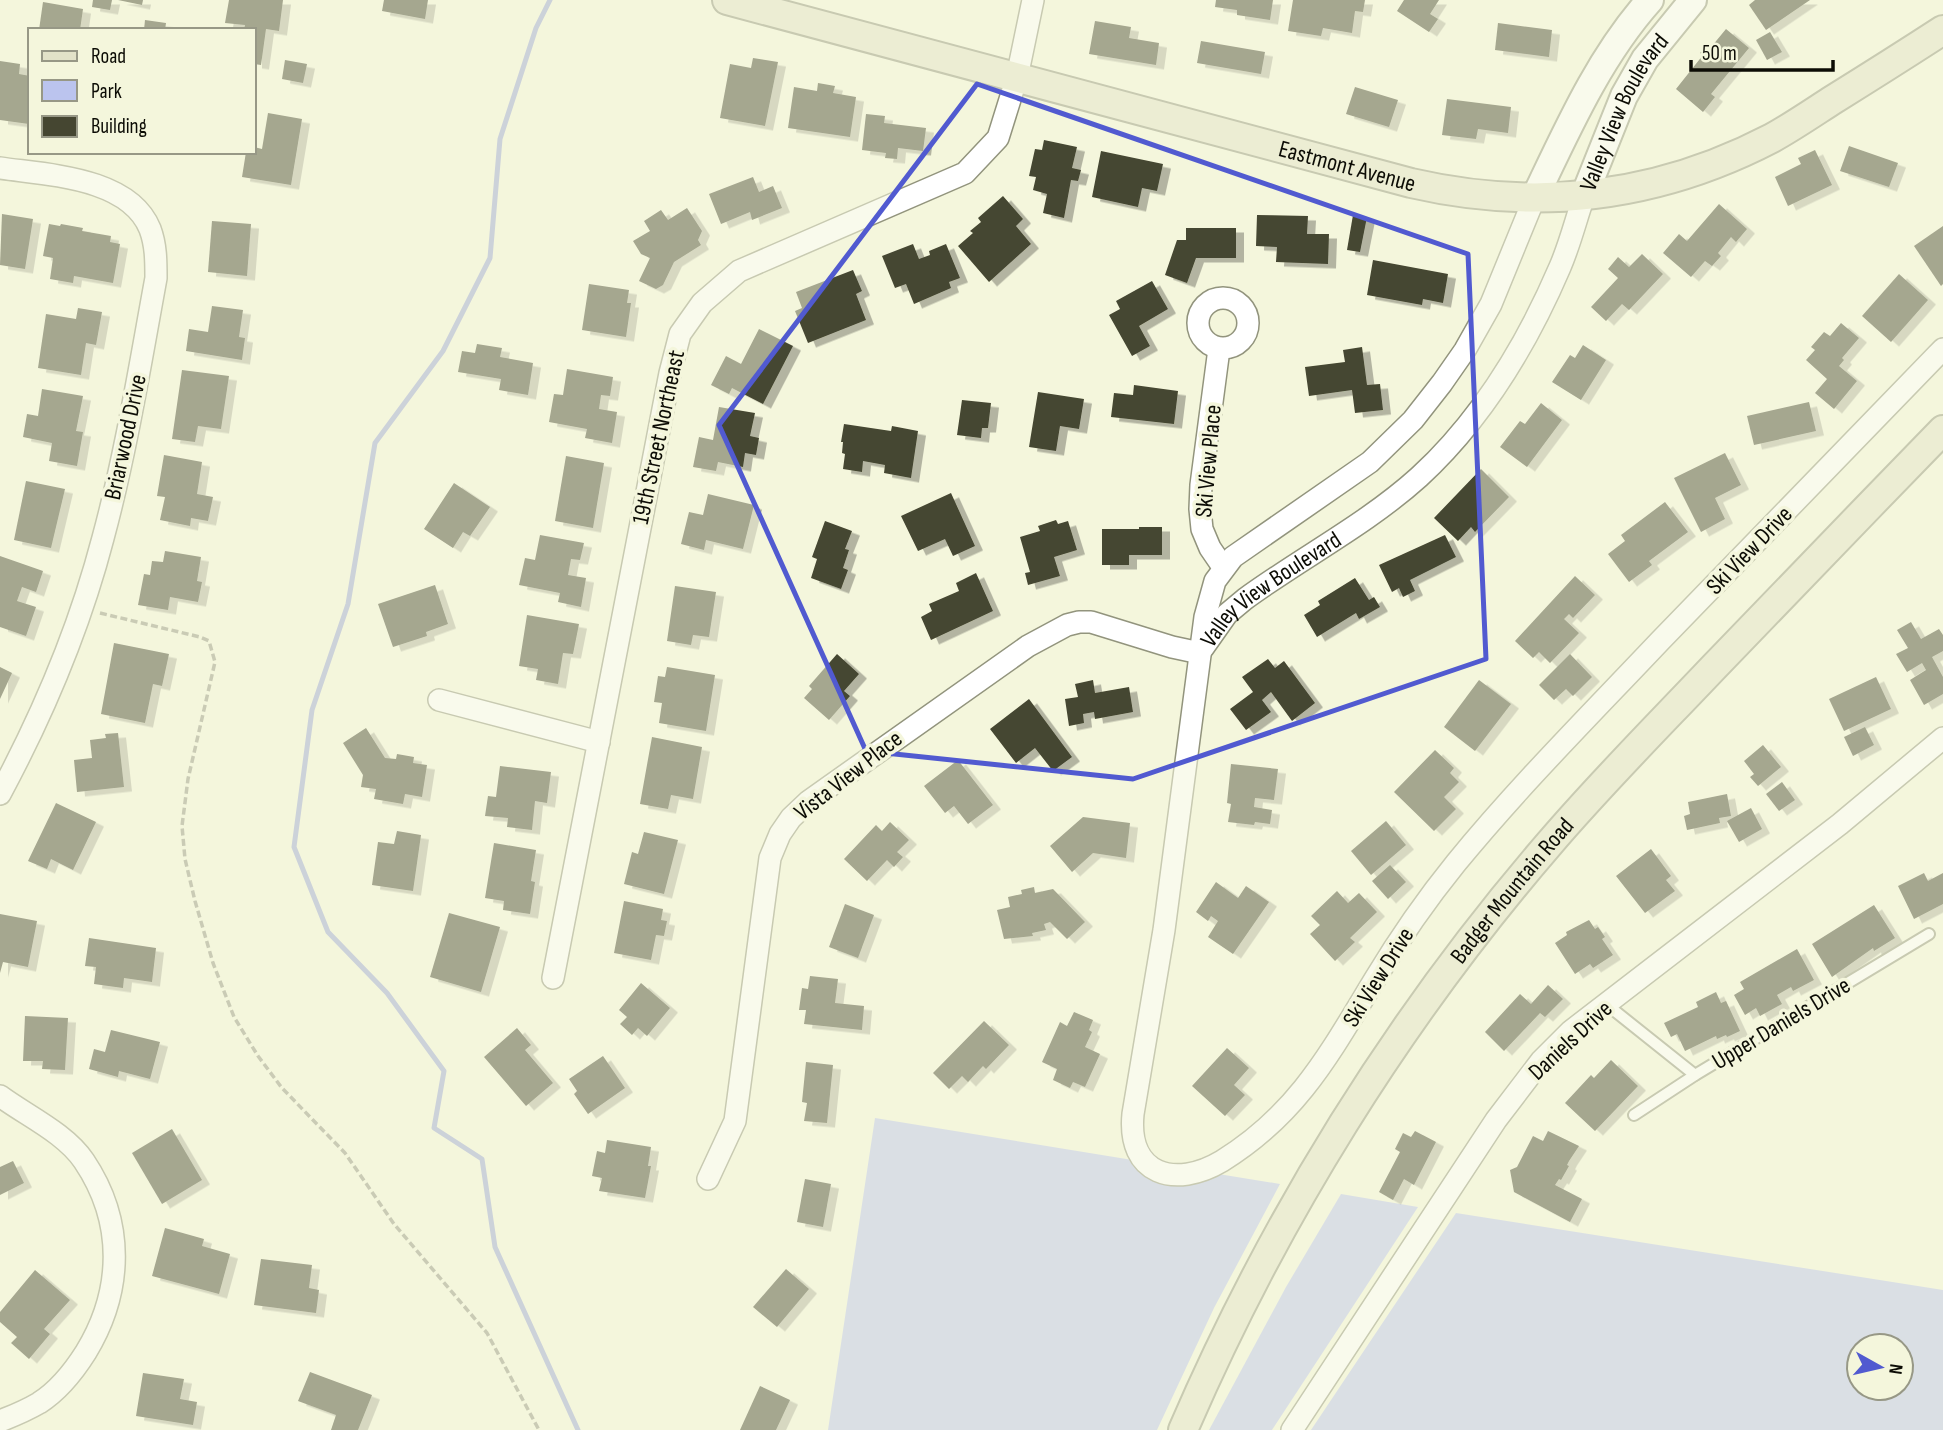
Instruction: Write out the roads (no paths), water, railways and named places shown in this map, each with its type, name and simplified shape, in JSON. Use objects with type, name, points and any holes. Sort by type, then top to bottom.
[{"type":"main road","name":"Eastmont Avenue","points":[[727,0],[1421,185],[1469,194],[1534,199],[1584,196],[1654,184],[1706,168],[1775,137],[1943,30]]},
{"type":"main road","name":"Badger Mountain Road","points":[[1183,1430],[1213,1360],[1256,1274],[1327,1152],[1403,1035],[1500,903],[1548,845],[1638,746],[1943,430]]},
{"type":"street","name":"19th Street Northeast","points":[[553,978],[670,373],[680,334],[702,303],[739,271],[965,173],[998,138],[1017,77],[1033,0]]},
{"type":"street","name":"Valley View Boulevard","points":[[1200,653],[1210,598],[1223,567],[1243,548],[1370,462],[1413,420],[1465,350],[1491,304],[1534,199],[1581,101],[1615,46],[1650,0]]},
{"type":"street","name":"Valley View Boulevard","points":[[1200,653],[1216,627],[1245,599],[1376,510],[1417,478],[1455,440],[1489,397],[1561,265],[1584,196],[1625,96],[1645,58],[1693,0]]},
{"type":"street","name":"Briarwood Drive","points":[[0,168],[72,178],[95,184],[118,195],[134,208],[149,227],[155,250],[156,278],[120,470],[103,539],[57,672],[0,794]]},
{"type":"street","name":"Ski View Place","points":[[1219,349],[1200,485],[1200,509],[1202,529],[1210,548],[1223,567]]},
{"type":"street","name":"Ski View Drive","points":[[1200,653],[1164,930],[1132,1128],[1137,1151],[1147,1166],[1164,1174],[1176,1175],[1201,1171],[1222,1161],[1289,1107],[1322,1067],[1400,939],[1466,851],[1596,708],[1943,349]]},
{"type":"street","name":"Vista View Place","points":[[708,1179],[735,1121],[770,858],[780,834],[791,818],[809,801],[1027,646],[1067,625],[1091,622],[1200,653]]},
{"type":"street","points":[[439,701],[598,742]]},
{"type":"street","name":"Daniels Drive","points":[[1292,1430],[1517,1090],[1556,1045],[1840,824],[1943,738]]},
{"type":"street","points":[[0,1096],[45,1126],[83,1159],[107,1207],[115,1247],[114,1278],[106,1312],[77,1366],[39,1403],[0,1421]]},
{"type":"lane","name":"Upper Daniels Drive","points":[[1606,1004],[1695,1075],[1929,934]]},
{"type":"lane","points":[[1634,1115],[1695,1075]]},
{"type":"waterway","points":[[550,0],[536,28],[500,139],[490,258],[443,351],[375,443],[348,604],[312,710],[294,847],[328,932],[387,993],[444,1071],[434,1128],[482,1159],[495,1247],[578,1430]]}]
